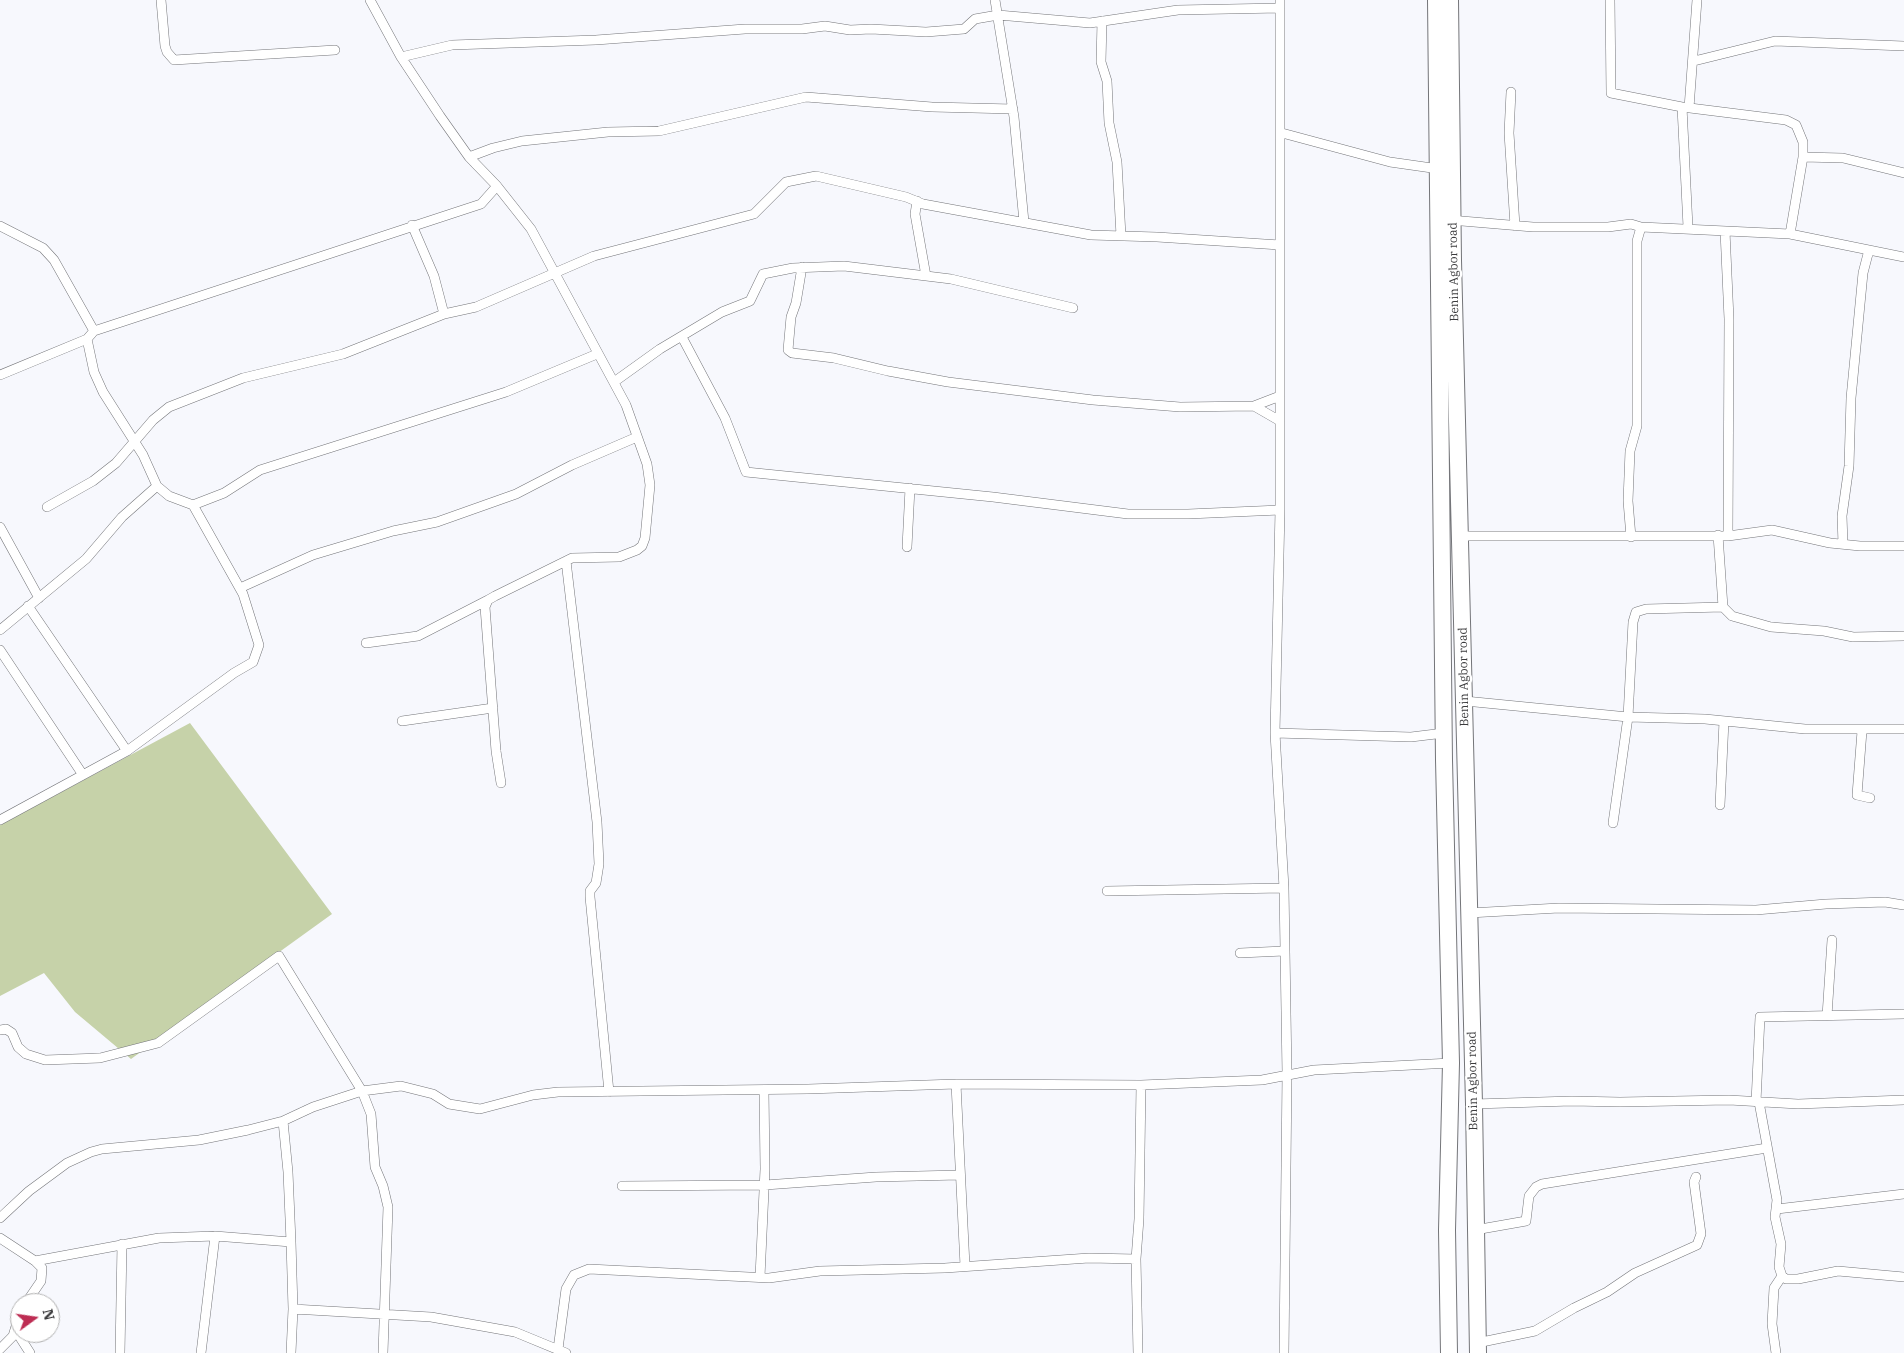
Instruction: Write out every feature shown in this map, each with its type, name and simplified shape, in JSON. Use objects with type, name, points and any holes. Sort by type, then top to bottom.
[{"type":"highway","name":"Benin Agbor road","points":[[1436,0],[1439,169],[1446,220],[1460,536],[1474,1104],[1477,1348]]},
{"type":"highway","name":"Benin Agbor road","points":[[1449,1353],[1448,1230],[1451,1063],[1444,733],[1446,220],[1450,0]]},
{"type":"street","points":[[161,0],[165,46],[167,52],[174,60],[335,50]]},
{"type":"street","points":[[366,643],[418,636],[566,561],[584,557],[619,556],[633,553],[642,546],[647,528],[650,486],[648,464],[626,405],[531,229],[497,186],[469,156],[401,58],[370,0]]},
{"type":"street","points":[[995,0],[1012,109],[1024,222]]},
{"type":"street","points":[[1610,0],[1611,94],[1793,122],[1796,125],[1803,142],[1804,157],[1790,234]]},
{"type":"street","points":[[1688,227],[1686,107],[1694,60],[1697,0]]},
{"type":"street","points":[[401,58],[452,45],[596,40],[727,30],[802,29],[825,26],[850,30],[871,29],[926,32],[964,29],[975,19],[998,15],[1090,22],[1178,10],[1280,4],[1282,133],[1280,510],[1275,733],[1284,888],[1287,1074],[1284,1353]]},
{"type":"street","points":[[1102,21],[1101,62],[1107,81],[1110,123],[1117,162],[1121,236]]},
{"type":"street","points":[[1694,60],[1774,41],[1904,46]]},
{"type":"street","points":[[1511,92],[1508,132],[1515,226]]},
{"type":"street","points":[[469,156],[493,148],[522,142],[608,132],[659,131],[806,97],[932,107],[1012,109]]},
{"type":"street","points":[[1282,133],[1390,162],[1439,169]]},
{"type":"street","points":[[1804,157],[1843,158],[1904,173]]},
{"type":"street","points":[[47,507],[108,469],[128,451],[164,410],[180,402],[243,378],[343,354],[444,314],[476,307],[594,256],[754,214],[786,182],[800,178],[816,176],[917,201],[1091,235],[1280,246]]},
{"type":"street","points":[[0,375],[87,339],[94,331],[412,225],[481,204],[497,186]]},
{"type":"street","points":[[917,201],[915,214],[926,276]]},
{"type":"street","points":[[1446,220],[1515,226],[1601,227],[1631,224],[1641,227],[1688,227],[1790,234],[1848,244],[1904,257]]},
{"type":"street","points":[[412,225],[434,276],[444,314]]},
{"type":"street","points":[[0,226],[43,248],[54,260],[94,331]]},
{"type":"street","points":[[1631,537],[1628,502],[1630,451],[1637,426],[1637,242],[1641,227]]},
{"type":"street","points":[[1725,231],[1729,319],[1723,607],[1732,616],[1771,627],[1824,631],[1853,637],[1904,636]]},
{"type":"street","points":[[1843,544],[1842,516],[1849,466],[1851,398],[1862,300],[1863,274],[1869,250]]},
{"type":"street","points":[[614,382],[660,349],[722,312],[750,301],[763,274],[802,267],[844,266],[951,279],[1073,308]]},
{"type":"street","points":[[802,267],[796,303],[791,317],[788,350],[792,353],[834,358],[888,371],[948,382],[1093,400],[1180,407],[1254,406],[1280,396]]},
{"type":"street","points":[[682,337],[725,418],[746,472],[788,478],[910,488],[1128,514],[1188,514],[1280,510]]},
{"type":"street","points":[[0,820],[127,751],[234,673],[253,662],[259,645],[240,588],[193,505],[169,496],[156,486],[135,441],[98,382],[87,339]]},
{"type":"street","points":[[193,505],[224,493],[260,470],[506,392],[597,354]]},
{"type":"street","points":[[1254,406],[1280,421]]},
{"type":"street","points":[[240,588],[313,555],[393,531],[437,522],[516,494],[572,465],[638,436]]},
{"type":"street","points":[[0,630],[86,559],[122,517],[156,486]]},
{"type":"street","points":[[907,546],[910,488]]},
{"type":"street","points":[[0,527],[38,598]]},
{"type":"street","points":[[1460,536],[1723,536],[1772,530],[1843,544],[1904,546]]},
{"type":"street","points":[[566,561],[597,822],[599,864],[596,883],[590,891],[590,897],[609,1092]]},
{"type":"street","points":[[488,600],[484,613],[501,783]]},
{"type":"street","points":[[28,606],[127,751]]},
{"type":"street","points":[[1613,823],[1628,717],[1633,622],[1636,612],[1646,609],[1723,607]]},
{"type":"street","points":[[0,650],[83,775]]},
{"type":"street","points":[[1465,701],[1628,717],[1675,717],[1805,729],[1904,729]]},
{"type":"street","points":[[402,721],[493,708]]},
{"type":"street","points":[[1720,805],[1724,721]]},
{"type":"street","points":[[1862,730],[1858,795],[1870,798]]},
{"type":"street","points":[[1275,733],[1411,737],[1444,733]]},
{"type":"street","points":[[1107,891],[1284,888]]},
{"type":"street","points":[[1469,913],[1559,908],[1756,910],[1885,902],[1904,905]]},
{"type":"street","points":[[1827,1016],[1832,940]]},
{"type":"street","points":[[1240,953],[1284,950]]},
{"type":"street","points":[[0,1030],[6,1029],[12,1033],[18,1046],[26,1054],[45,1060],[100,1058],[158,1043],[279,956],[282,957],[362,1091],[371,1114],[375,1167],[383,1186],[388,1207],[383,1353]]},
{"type":"street","points":[[1782,1276],[1779,1266],[1781,1244],[1775,1216],[1777,1209],[1758,1102],[1760,1017],[1904,1014]]},
{"type":"street","points":[[0,1218],[29,1191],[67,1163],[91,1152],[102,1149],[199,1140],[282,1121],[362,1091],[401,1086],[433,1094],[449,1104],[480,1109],[534,1095],[558,1092],[764,1090],[956,1084],[1141,1085],[1262,1080],[1314,1070],[1451,1063]]},
{"type":"street","points":[[956,1084],[965,1266]]},
{"type":"street","points":[[1138,1353],[1136,1259],[1139,1219],[1141,1085]]},
{"type":"street","points":[[760,1277],[764,1184],[764,1090]]},
{"type":"street","points":[[1474,1104],[1572,1101],[1798,1104],[1904,1100]]},
{"type":"street","points":[[282,1121],[288,1172],[294,1309],[290,1353]]},
{"type":"street","points":[[1475,1230],[1526,1221],[1529,1196],[1532,1191],[1542,1184],[1767,1148]]},
{"type":"street","points":[[622,1186],[764,1184],[876,1177],[959,1175]]},
{"type":"street","points":[[1477,1348],[1535,1332],[1574,1308],[1607,1292],[1635,1273],[1697,1245],[1701,1234],[1694,1182],[1696,1177]]},
{"type":"street","points":[[1777,1209],[1904,1194]]},
{"type":"street","points":[[35,1260],[159,1238],[215,1236],[291,1242]]},
{"type":"street","points":[[201,1353],[215,1236]]},
{"type":"street","points":[[0,1238],[35,1260],[42,1268],[43,1276],[32,1293]]},
{"type":"street","points":[[120,1353],[122,1244]]},
{"type":"street","points":[[294,1309],[431,1317],[515,1332],[562,1351],[566,1289],[574,1275],[589,1269],[786,1277],[820,1271],[965,1266],[1080,1259],[1136,1259]]},
{"type":"street","points":[[1782,1276],[1798,1278],[1838,1271],[1904,1277]]},
{"type":"street","points":[[1776,1353],[1772,1324],[1774,1288],[1782,1276]]},
{"type":"street","points":[[0,1349],[10,1338]]},
{"type":"green space","points":[[190,723],[332,914],[131,1059],[75,1012],[44,973],[0,996],[0,825]]}]
